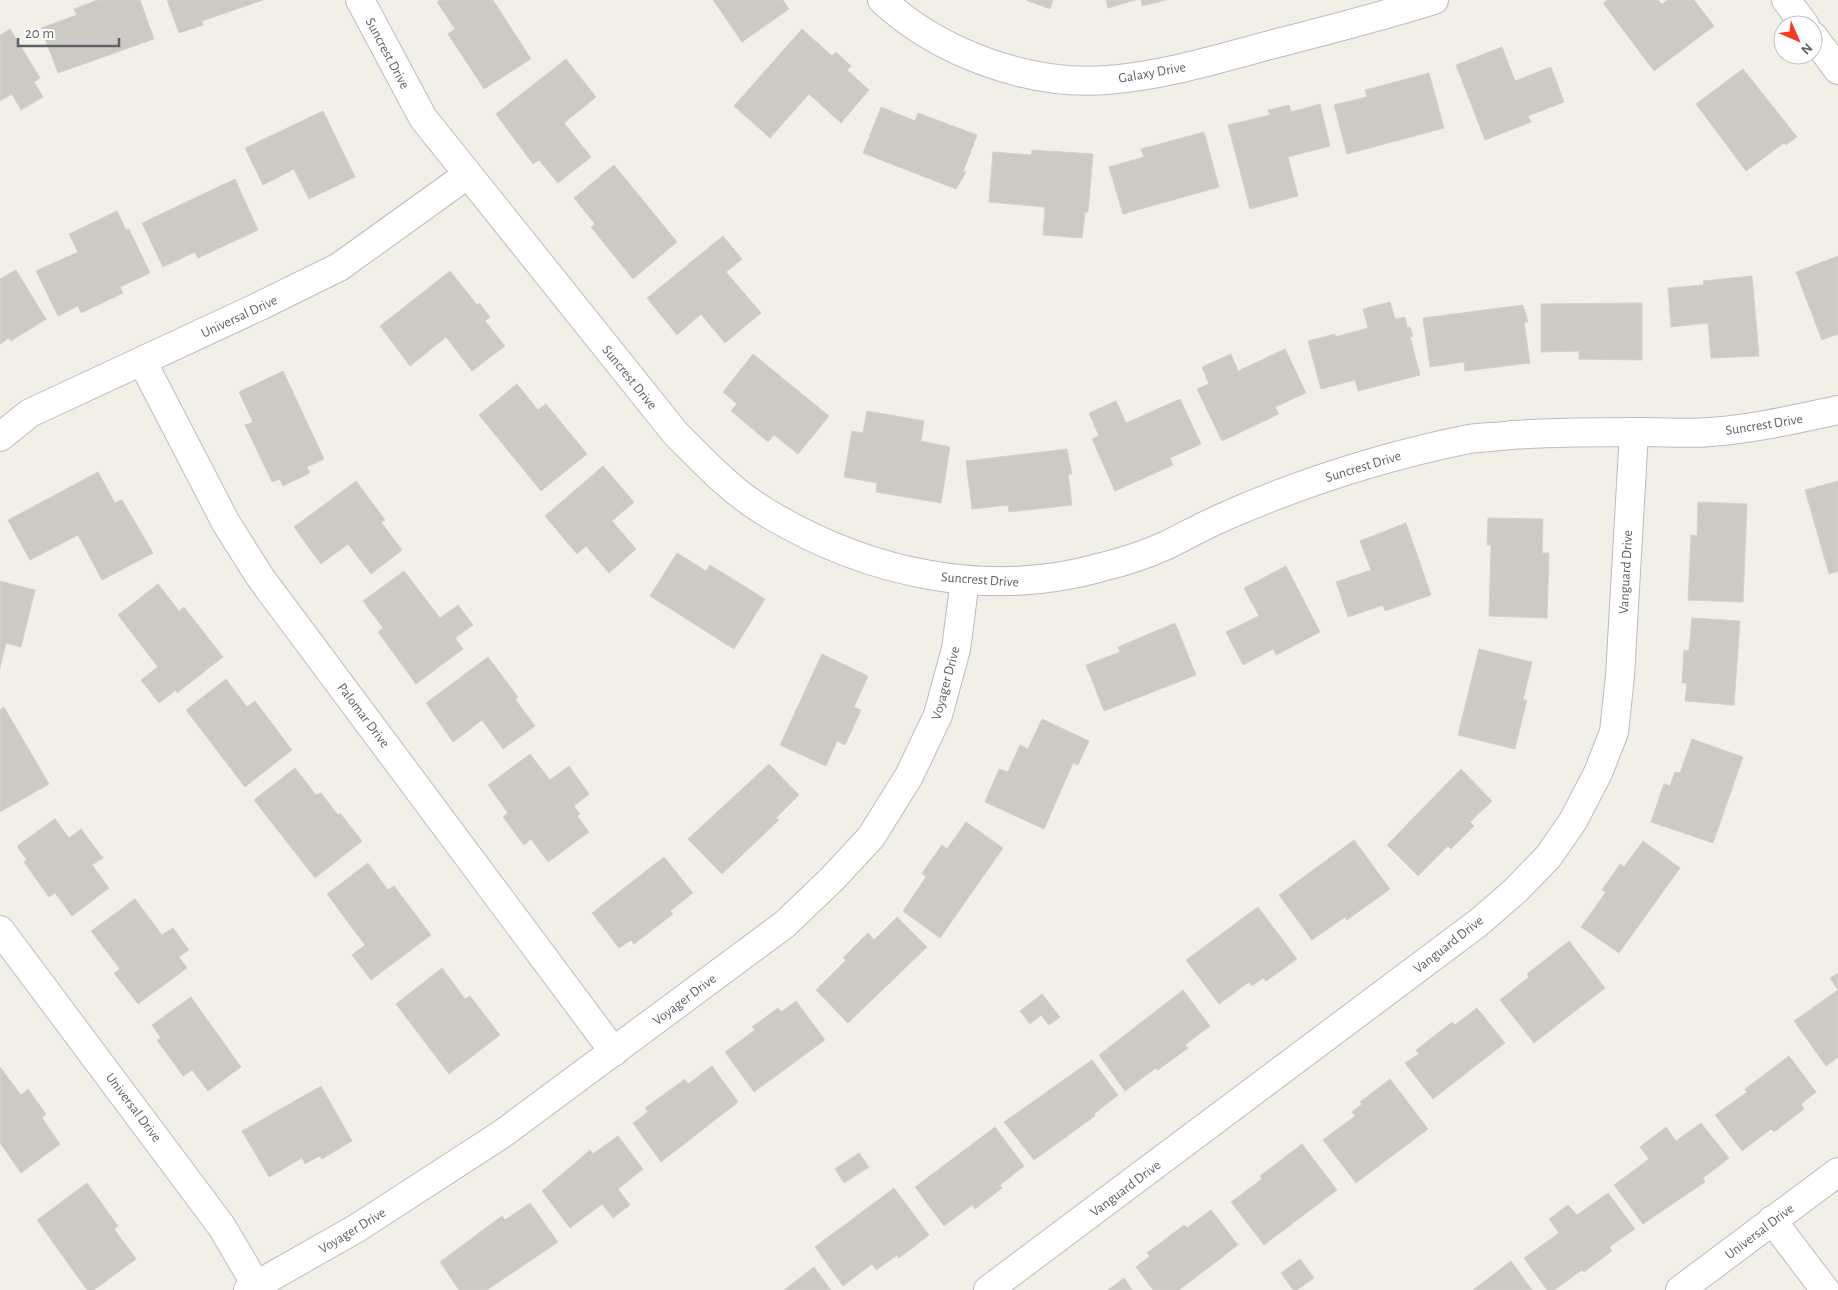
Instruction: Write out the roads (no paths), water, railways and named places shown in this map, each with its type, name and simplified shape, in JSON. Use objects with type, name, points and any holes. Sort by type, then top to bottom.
[{"type":"street","name":"Suncrest Drive","points":[[360,0],[423,118],[676,434],[723,481],[762,510],[810,537],[860,557],[913,573],[965,580],[1034,582],[1102,568],[1163,547],[1224,516],[1290,489],[1366,463],[1417,450],[1484,438],[1545,433],[1710,432],[1784,422],[1838,410]]},
{"type":"street","name":"Galaxy Drive","points":[[882,0],[899,16],[933,38],[972,58],[1018,71],[1065,79],[1107,80],[1195,65],[1434,0]]},
{"type":"street","points":[[1786,0],[1797,15]]},
{"type":"street","points":[[1823,50],[1838,70]]},
{"type":"street","name":"Universal Drive","points":[[0,438],[30,413],[340,267],[467,175]]},
{"type":"street","name":"Palomar Drive","points":[[142,361],[226,523],[260,577],[614,1052]]},
{"type":"street","name":"Vanguard Drive","points":[[988,1290],[1478,923],[1515,891],[1548,857],[1573,821],[1598,773],[1614,732],[1620,676],[1634,432]]},
{"type":"street","name":"Voyager Drive","points":[[254,1288],[357,1228],[434,1180],[502,1134],[785,924],[832,879],[871,837],[909,776],[938,715],[956,648],[965,580]]},
{"type":"street","name":"Universal Drive","points":[[0,930],[217,1219],[254,1288]]},
{"type":"street","name":"Universal Drive","points":[[1680,1290],[1838,1172]]},
{"type":"street","points":[[1772,1220],[1825,1290]]}]
